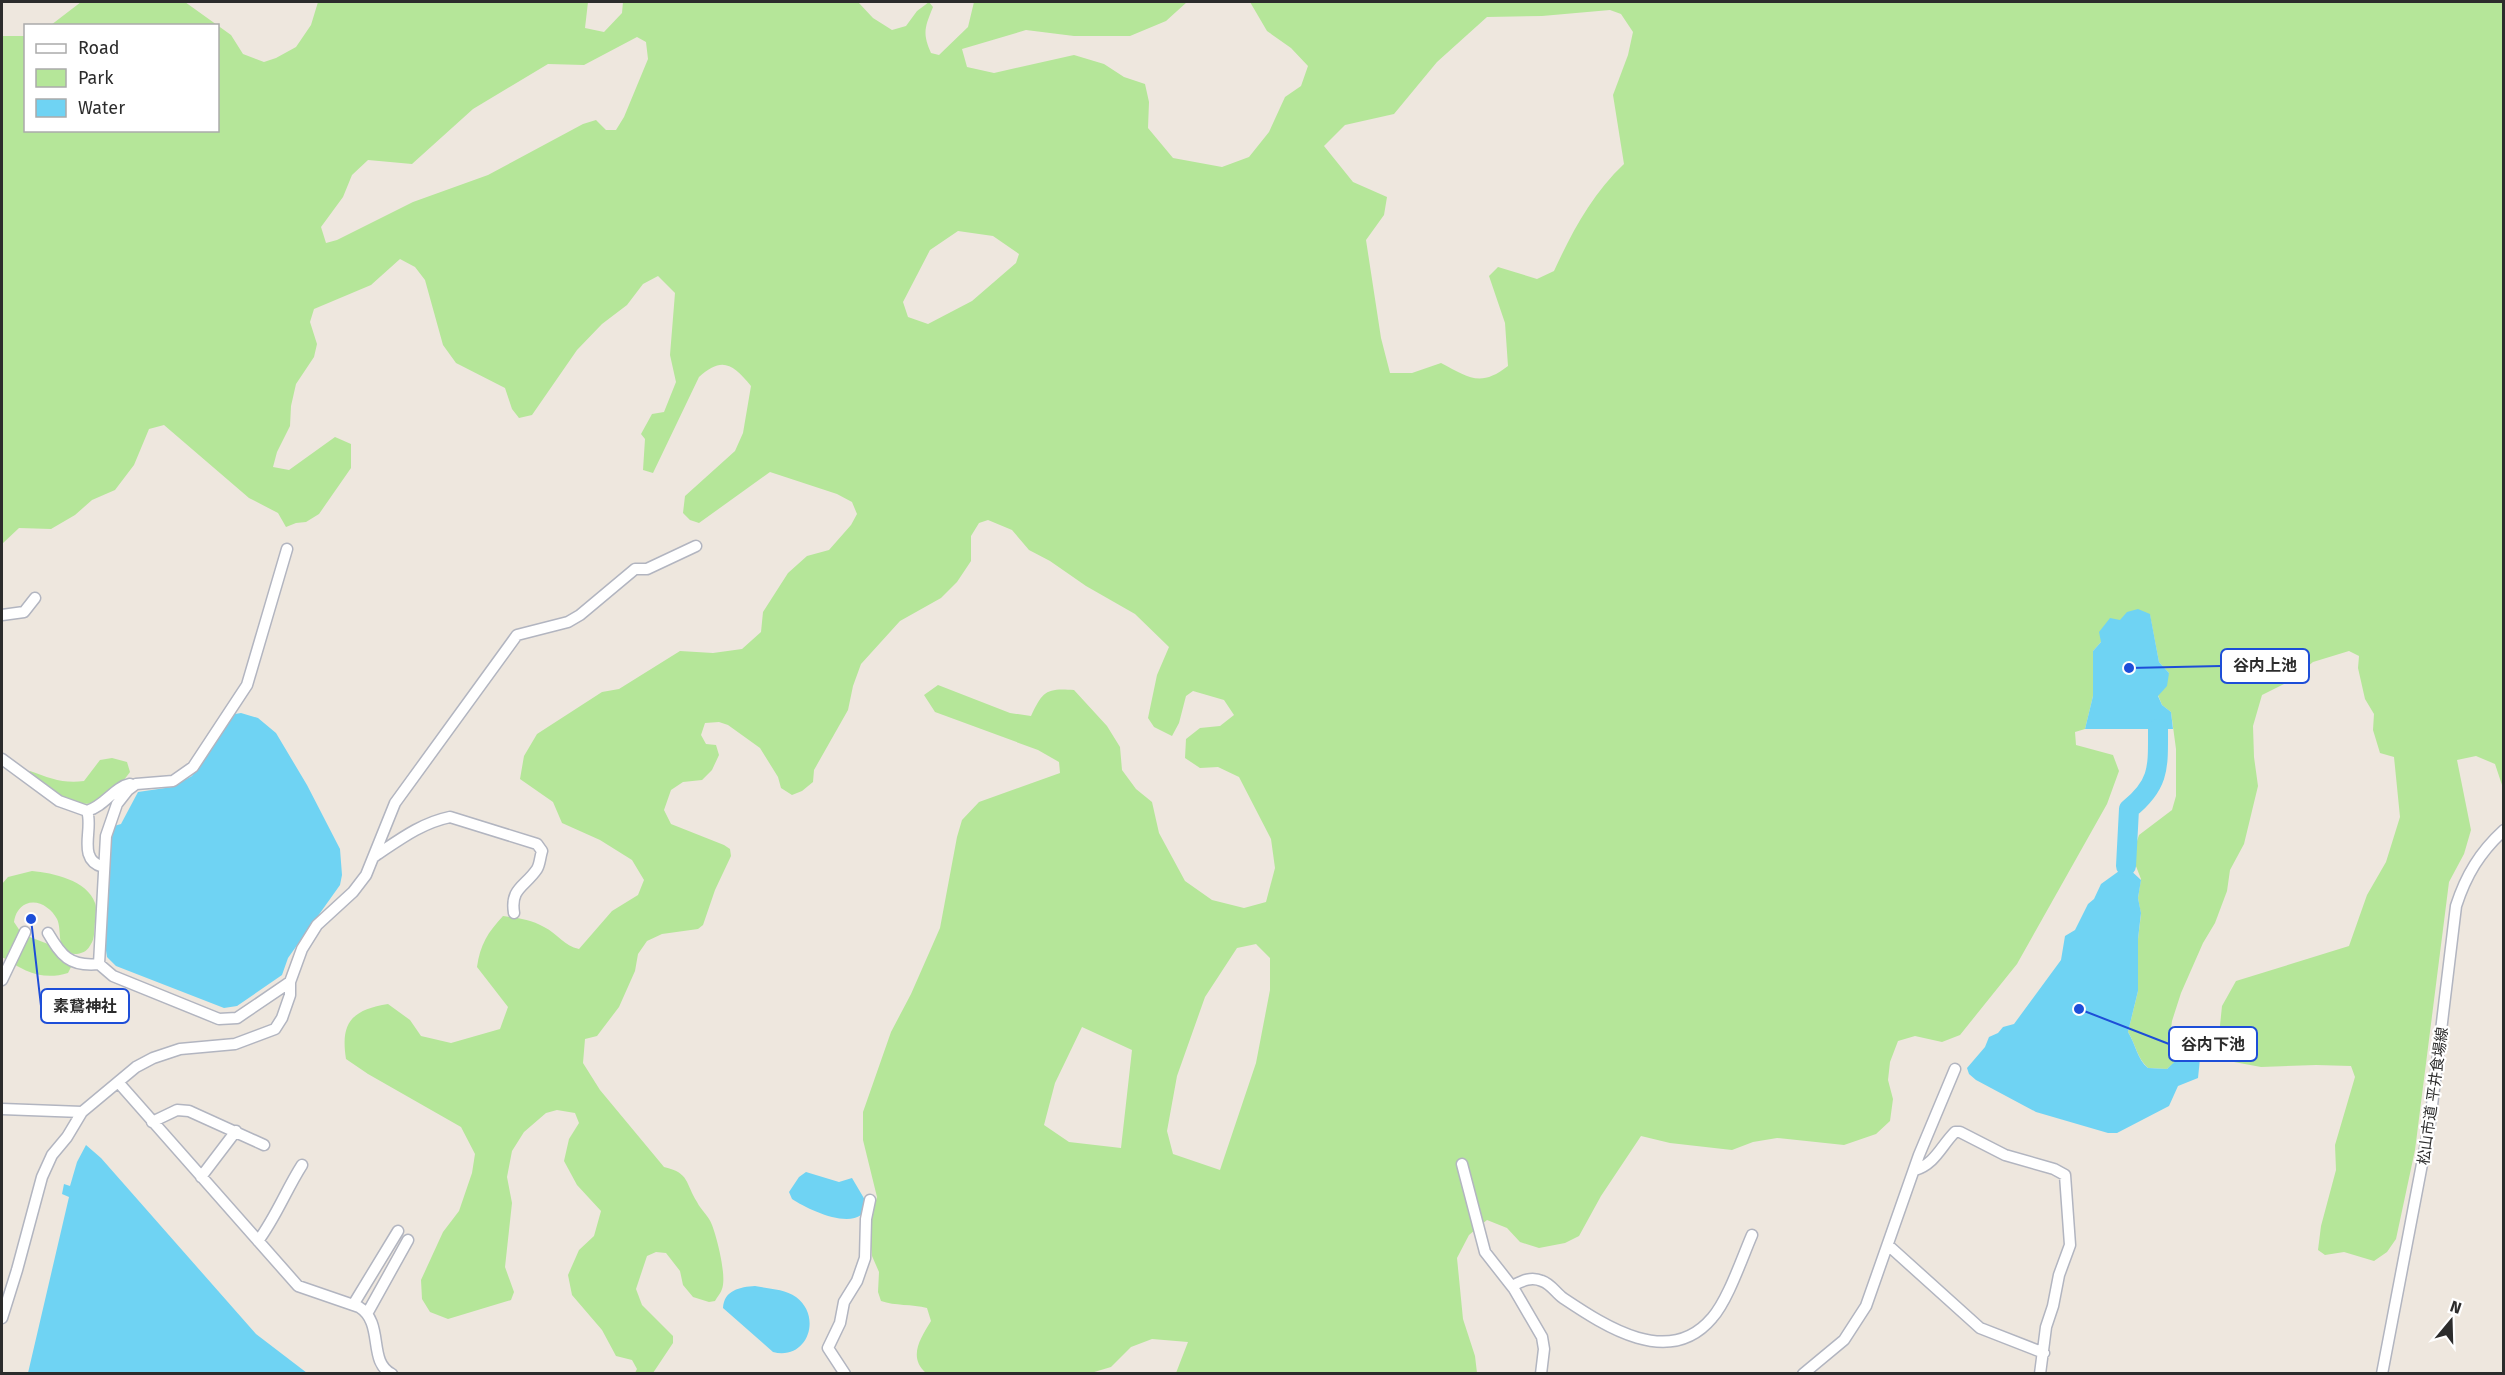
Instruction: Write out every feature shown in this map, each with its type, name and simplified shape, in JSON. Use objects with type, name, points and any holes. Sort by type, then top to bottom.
[{"type":"street","points":[[2,1318],[42,1176],[52,1155],[67,1137],[82,1112],[136,1067],[153,1058],[180,1049],[235,1044],[275,1029],[282,1018],[290,995],[290,982],[302,949],[317,925],[353,892],[375,856],[381,833],[395,803],[517,635],[568,622],[580,615],[635,568],[648,569],[696,546]]},
{"type":"street","points":[[2,759],[59,801],[87,811],[102,805],[126,785],[173,781],[193,767],[247,685],[287,549]]},
{"type":"street","points":[[2,615],[24,612],[35,598]]},
{"type":"street","points":[[99,964],[106,836],[123,795],[136,784]]},
{"type":"street","points":[[87,811],[90,818],[87,846],[89,856],[96,865],[103,867]]},
{"type":"street","points":[[375,856],[410,832],[438,820],[450,818],[468,821],[537,843],[542,851],[538,868],[514,894],[514,913]]},
{"type":"street","name":"松山市道 平井食場線","points":[[2382,1374],[2428,1132],[2457,906],[2467,877],[2477,859],[2504,830]]},
{"type":"street","points":[[2,980],[25,932]]},
{"type":"street","points":[[48,933],[61,954],[85,964],[99,964],[113,976],[219,1019],[237,1018],[290,982]]},
{"type":"street","points":[[1803,1374],[1834,1350],[1858,1321],[1889,1246],[1954,1069]]},
{"type":"street","points":[[118,1082],[298,1286],[368,1312],[372,1319],[380,1363],[392,1374]]},
{"type":"street","points":[[2,1109],[82,1112]]},
{"type":"street","points":[[152,1122],[177,1110],[189,1111],[264,1145]]},
{"type":"street","points":[[201,1177],[236,1131]]},
{"type":"street","points":[[1915,1170],[1931,1162],[1955,1132],[1960,1132],[2005,1155],[2054,1169],[2065,1175],[2070,1245],[2046,1327],[2040,1374]]},
{"type":"street","points":[[258,1241],[273,1222],[280,1202],[302,1164]]},
{"type":"street","points":[[1462,1164],[1485,1252],[1512,1286],[1542,1337],[1545,1349],[1541,1374]]},
{"type":"street","points":[[845,1374],[828,1348],[840,1323],[844,1302],[857,1281],[865,1258],[866,1219],[870,1200]]},
{"type":"street","points":[[353,1305],[398,1231]]},
{"type":"street","points":[[1512,1286],[1526,1279],[1544,1281],[1563,1298],[1616,1330],[1648,1341],[1661,1343],[1679,1340],[1702,1327],[1718,1310],[1752,1235]]},
{"type":"street","points":[[368,1312],[408,1240]]},
{"type":"street","points":[[1889,1246],[1980,1328],[2044,1353]]},
{"type":"green space","points":[[81,2],[185,2],[216,24],[52,24]]},
{"type":"green space","points":[[318,2],[588,2],[585,28],[604,32],[622,13],[623,2],[858,2],[873,18],[892,30],[906,26],[917,11],[929,2],[933,7],[926,25],[926,40],[931,53],[939,55],[968,27],[974,2],[1187,2],[1166,21],[1130,36],[1074,36],[1026,30],[962,49],[967,67],[994,73],[1074,55],[1104,64],[1124,77],[1145,84],[1149,102],[1148,128],[1173,158],[1222,167],[1249,157],[1269,132],[1285,97],[1301,86],[1308,66],[1291,48],[1267,31],[1250,2],[2503,2],[2503,788],[2495,764],[2476,756],[2457,760],[2471,830],[2464,854],[2449,882],[2415,1150],[2396,1239],[2387,1252],[2374,1261],[2344,1252],[2325,1255],[2318,1250],[2321,1226],[2336,1170],[2335,1145],[2355,1077],[2351,1066],[2261,1067],[2228,1059],[2218,1045],[2222,1006],[2236,981],[2349,946],[2367,895],[2386,862],[2400,817],[2394,757],[2380,753],[2373,730],[2374,714],[2365,699],[2358,668],[2359,656],[2349,651],[2313,662],[2288,682],[2262,695],[2253,726],[2258,786],[2244,844],[2230,870],[2227,891],[2215,923],[2203,943],[2181,993],[2172,1021],[2169,1044],[2175,1052],[2176,1061],[2167,1069],[2148,1068],[2139,1056],[2128,1032],[2138,991],[2138,939],[2141,914],[2138,898],[2141,879],[2132,856],[2139,835],[2172,810],[2176,796],[2176,749],[2171,712],[2162,705],[2158,695],[2169,673],[2159,662],[2150,615],[2101,642],[2093,651],[2093,696],[2085,729],[2075,732],[2076,745],[2113,755],[2119,771],[2107,804],[2017,964],[1960,1035],[1942,1042],[1915,1036],[1898,1041],[1890,1062],[1888,1080],[1893,1099],[1890,1121],[1876,1134],[1844,1145],[1777,1138],[1753,1142],[1732,1150],[1670,1143],[1641,1136],[1601,1196],[1579,1236],[1565,1243],[1539,1248],[1520,1242],[1507,1228],[1487,1220],[1469,1235],[1457,1258],[1463,1319],[1475,1356],[1477,1373],[1176,1373],[1188,1342],[1152,1339],[1131,1347],[1111,1367],[1091,1373],[926,1373],[918,1361],[917,1354],[920,1341],[931,1321],[927,1308],[881,1301],[878,1292],[879,1272],[872,1256],[870,1234],[870,1221],[877,1197],[863,1140],[863,1112],[891,1032],[911,994],[940,928],[962,820],[979,802],[1060,773],[1059,762],[1038,750],[935,712],[924,695],[938,685],[1010,713],[1031,716],[1046,693],[1057,690],[1074,690],[1107,726],[1120,747],[1122,770],[1136,789],[1152,802],[1159,833],[1185,881],[1212,900],[1244,908],[1266,902],[1275,868],[1271,839],[1239,777],[1218,767],[1200,768],[1185,758],[1186,739],[1200,728],[1220,726],[1234,715],[1224,700],[1193,691],[1186,696],[1179,723],[1172,736],[1154,727],[1148,718],[1157,675],[1169,647],[1135,614],[1029,550],[1012,530],[988,520],[979,523],[971,536],[971,561],[957,582],[941,598],[900,621],[861,664],[848,710],[814,770],[813,782],[802,791],[792,795],[781,788],[778,777],[760,748],[728,725],[719,722],[705,723],[701,735],[706,744],[716,745],[719,755],[712,770],[702,780],[683,782],[671,790],[664,810],[671,824],[724,845],[730,849],[731,856],[715,890],[703,925],[698,929],[662,934],[647,941],[638,954],[635,971],[619,1007],[597,1036],[585,1039],[583,1063],[600,1090],[664,1167],[683,1176],[711,1222],[719,1248],[723,1275],[722,1289],[715,1301],[709,1302],[693,1297],[683,1285],[680,1271],[666,1253],[656,1252],[647,1256],[636,1289],[642,1305],[673,1336],[673,1343],[653,1373],[635,1373],[637,1369],[632,1360],[616,1356],[602,1330],[572,1295],[568,1275],[579,1250],[594,1236],[601,1211],[577,1185],[564,1161],[569,1139],[579,1123],[575,1113],[557,1110],[546,1113],[524,1132],[512,1151],[507,1177],[512,1203],[505,1267],[514,1292],[511,1300],[448,1319],[430,1312],[422,1299],[421,1280],[443,1232],[459,1211],[472,1173],[475,1154],[461,1127],[346,1059],[347,1026],[358,1014],[388,1004],[410,1020],[421,1036],[451,1043],[500,1029],[508,1007],[477,967],[486,939],[503,916],[539,924],[569,945],[579,949],[612,911],[638,895],[644,880],[632,860],[600,840],[562,823],[553,802],[520,779],[524,756],[537,734],[602,692],[619,689],[680,651],[713,653],[742,649],[761,632],[763,612],[788,573],[807,556],[829,550],[851,525],[857,514],[852,502],[837,494],[770,472],[699,523],[690,520],[683,513],[685,496],[735,451],[743,433],[751,386],[739,372],[727,365],[714,366],[699,377],[653,473],[643,470],[645,439],[641,434],[652,414],[664,412],[676,382],[670,355],[675,293],[658,276],[643,284],[627,305],[602,324],[577,350],[532,415],[519,418],[512,409],[505,388],[456,363],[443,345],[425,280],[415,267],[400,259],[371,285],[314,309],[310,322],[317,344],[314,357],[296,384],[291,406],[290,426],[277,452],[273,467],[289,470],[335,437],[351,444],[351,468],[319,514],[306,522],[286,527],[278,513],[249,498],[164,425],[149,429],[134,465],[115,490],[92,500],[75,515],[51,529],[19,528],[2,544],[2,36],[24,36],[24,132],[219,132],[219,26],[231,35],[243,54],[264,62],[296,47],[311,25]],"holes":[[[1610,10],[1621,14],[1633,32],[1628,55],[1613,95],[1624,164],[1602,188],[1584,214],[1554,271],[1537,279],[1498,267],[1489,276],[1505,323],[1508,366],[1490,377],[1482,378],[1467,376],[1441,363],[1412,373],[1390,373],[1381,338],[1366,240],[1384,215],[1387,197],[1353,182],[1324,146],[1345,125],[1394,114],[1437,62],[1487,17],[1542,16]],[[637,37],[646,42],[648,59],[624,117],[616,130],[606,130],[596,120],[583,124],[488,175],[413,202],[337,240],[326,243],[321,227],[343,197],[352,175],[368,160],[412,164],[473,109],[548,64],[584,65]],[[958,231],[993,236],[1019,254],[1016,263],[972,301],[928,324],[908,317],[903,302],[930,250]],[[1256,944],[1270,958],[1270,990],[1256,1063],[1220,1170],[1173,1154],[1167,1131],[1177,1076],[1205,997],[1237,948]],[[1082,1027],[1132,1050],[1121,1148],[1069,1142],[1044,1125],[1055,1083]]]},
{"type":"green space","points":[[112,758],[127,762],[130,772],[117,788],[93,803],[81,804],[70,800],[28,775],[30,771],[63,781],[84,781],[100,760]]},
{"type":"green space","points":[[32,871],[59,876],[77,883],[91,895],[95,903],[93,939],[87,950],[77,954],[65,951],[62,947],[57,919],[44,906],[35,903],[26,904],[15,916],[14,922],[22,934],[48,944],[58,958],[67,961],[71,967],[68,973],[41,975],[18,967],[2,957],[2,884],[8,877]]},
{"type":"water","points":[[2138,609],[2150,614],[2159,662],[2169,673],[2167,686],[2158,696],[2162,705],[2171,712],[2173,729],[2085,729],[2093,696],[2093,651],[2101,642],[2099,632],[2110,618],[2120,620],[2127,612]]},
{"type":"water","points":[[241,713],[258,718],[276,733],[307,785],[340,849],[342,875],[340,885],[288,958],[282,975],[237,1006],[224,1008],[116,966],[107,957],[105,944],[114,826],[121,824],[138,792],[172,787],[192,776],[235,714]]},
{"type":"water","points":[[2126,866],[2141,880],[2138,898],[2141,913],[2138,939],[2138,991],[2128,1032],[2139,1056],[2148,1068],[2167,1069],[2189,1048],[2201,1049],[2198,1078],[2178,1086],[2169,1106],[2117,1133],[2108,1133],[2036,1112],[1976,1080],[1969,1074],[1967,1068],[1985,1047],[1989,1037],[1998,1033],[2003,1027],[2014,1024],[2061,960],[2065,936],[2075,930],[2101,884]]},
{"type":"water","points":[[86,1145],[101,1158],[256,1334],[307,1373],[28,1373],[69,1197],[62,1194],[64,1184],[70,1186],[77,1162]]},
{"type":"water","points":[[806,1172],[839,1182],[852,1178],[865,1200],[861,1215],[846,1219],[836,1218],[816,1212],[792,1199],[789,1192],[799,1177]]},
{"type":"water","points":[[755,1286],[787,1292],[804,1305],[809,1315],[810,1326],[802,1344],[795,1350],[785,1353],[773,1352],[723,1308],[726,1297],[730,1293],[744,1287]]},
{"type":"waterway","points":[[2126,866],[2129,809],[2152,783],[2157,764],[2158,729]]},
{"type":"place","name":"谷内上池","points":[[2129,668]]},
{"type":"place","name":"素鵞神社","points":[[31,919]]},
{"type":"place","name":"谷内下池","points":[[2079,1009]]}]
